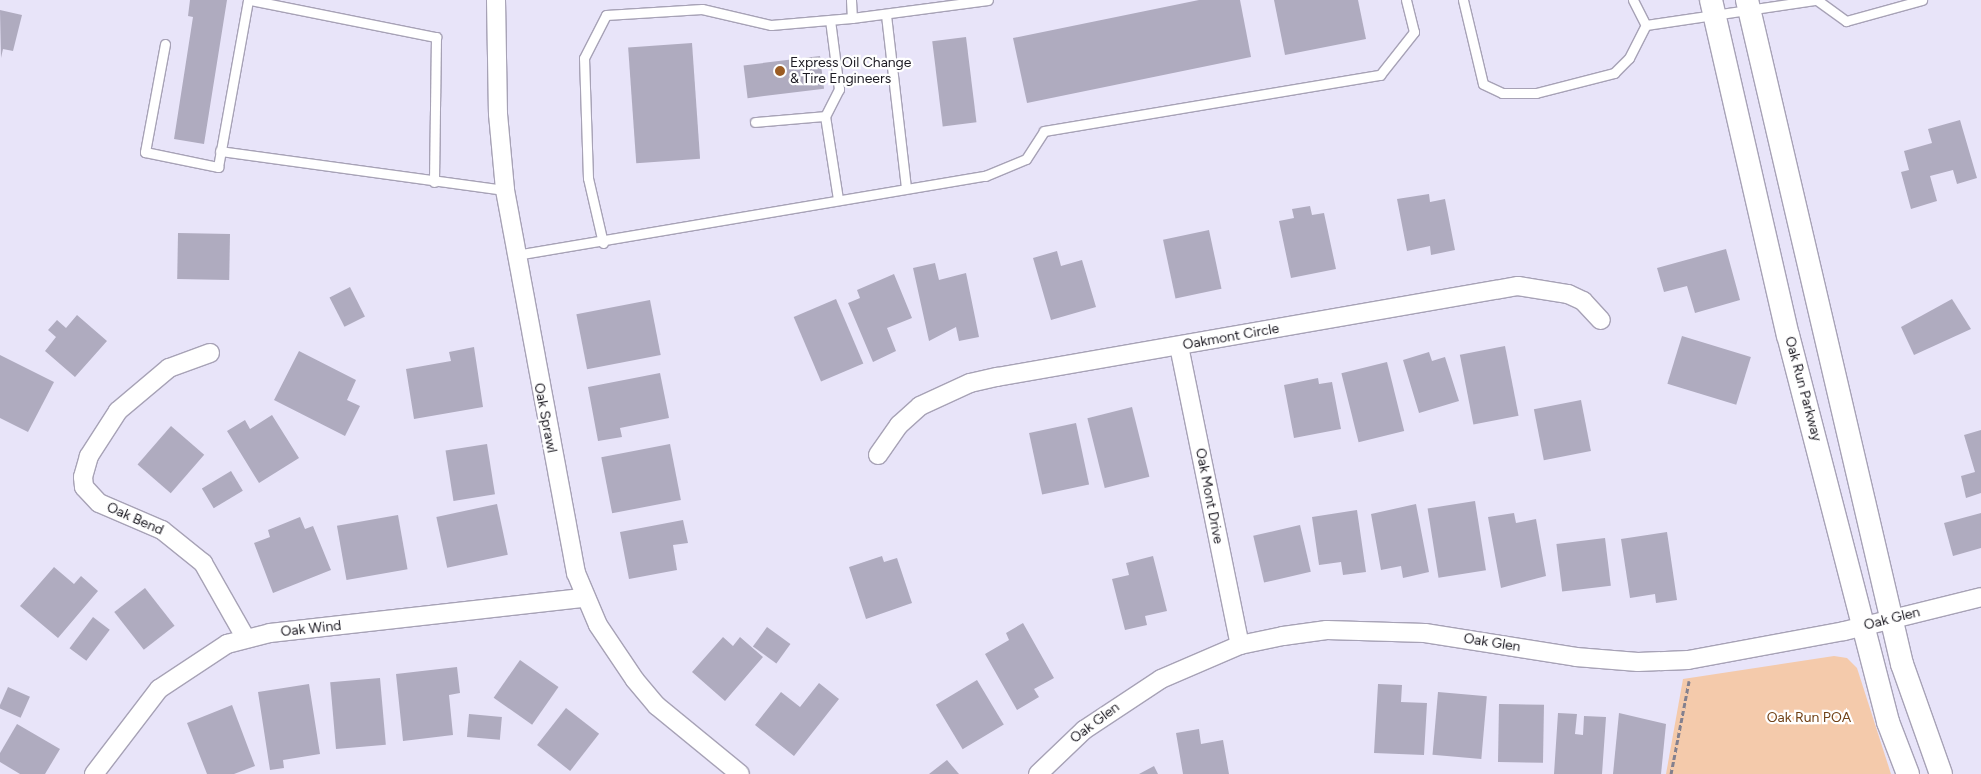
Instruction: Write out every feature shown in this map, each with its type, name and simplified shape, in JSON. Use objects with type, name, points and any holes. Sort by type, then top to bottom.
[{"type":"street","name":"Oak Sprawl","points":[[496,0],[498,114],[505,190],[569,547],[584,598],[615,653],[657,706],[740,774]]},
{"type":"street","points":[[1748,4],[1913,702],[1941,774]]},
{"type":"street","name":"Oak Run Parkway","points":[[1713,8],[1788,335],[1865,626],[1888,722],[1908,774]]},
{"type":"street","name":"Oakmont Circle","points":[[878,455],[899,425],[920,406],[970,383],[1518,286],[1568,294],[1583,301],[1601,320]]},
{"type":"street","name":"Oak Mont Drive","points":[[1179,346],[1240,645]]},
{"type":"street","name":"Oak Bend","points":[[210,353],[169,368],[118,411],[89,456],[83,477],[84,487],[99,503],[162,530],[202,563],[245,638]]},
{"type":"street","name":"Oak Glen","points":[[1038,774],[1084,730],[1124,702],[1170,675],[1240,645],[1327,630],[1416,632],[1638,662],[1688,660],[1865,626],[1981,597]]},
{"type":"street","name":"Oak Wind","points":[[94,774],[159,689],[205,655],[245,638],[584,598]]},
{"type":"lane","points":[[164,44],[145,152],[218,167],[249,0],[436,37],[434,182]]},
{"type":"lane","points":[[851,0],[852,18]]},
{"type":"lane","points":[[603,243],[588,178],[584,58],[606,15],[702,9],[771,26],[886,15],[988,0]]},
{"type":"lane","points":[[516,255],[603,243],[838,199],[986,176],[1026,159],[1044,131],[1380,75],[1414,32],[1406,0]]},
{"type":"lane","points":[[1463,0],[1483,84],[1502,93],[1536,93],[1614,73],[1629,58],[1646,25],[1713,8],[1816,0],[1846,21],[1922,0]]},
{"type":"lane","points":[[1632,0],[1646,25]]},
{"type":"lane","points":[[886,15],[906,188]]},
{"type":"lane","points":[[830,20],[839,89],[825,116],[838,199]]},
{"type":"lane","points":[[755,122],[825,116]]},
{"type":"lane","points":[[220,151],[434,182],[505,190]]},
{"type":"path","points":[[1671,774],[1689,681]]},
{"type":"green space","name":"Oak Run POA","points":[[1834,656],[1847,658],[1857,668],[1891,774],[1666,774],[1683,679]]},
{"type":"building","points":[[190,0],[227,0],[204,144],[174,139],[193,17],[188,16]]},
{"type":"building","points":[[1199,0],[1240,0],[1251,57],[1027,103],[1013,38]]},
{"type":"building","points":[[1274,0],[1358,0],[1366,39],[1285,55]]},
{"type":"building","points":[[0,10],[22,15],[13,51],[3,49],[1,58]]},
{"type":"building","points":[[966,37],[976,122],[943,127],[932,41]]},
{"type":"building","points":[[692,43],[700,159],[636,163],[628,47]]},
{"type":"building","points":[[820,56],[824,89],[748,98],[744,65]]},
{"type":"building","points":[[1960,120],[1977,178],[1957,184],[1953,170],[1930,176],[1937,201],[1911,209],[1901,172],[1909,170],[1904,151],[1932,143],[1928,129]]},
{"type":"building","points":[[1429,194],[1430,202],[1445,199],[1455,250],[1431,255],[1430,246],[1407,251],[1397,199]]},
{"type":"building","points":[[1310,206],[1312,215],[1324,213],[1336,269],[1291,278],[1279,221],[1294,218],[1292,209]]},
{"type":"building","points":[[1209,230],[1221,289],[1176,298],[1163,240]]},
{"type":"building","points":[[178,233],[230,234],[229,280],[177,279]]},
{"type":"building","points":[[1726,249],[1740,300],[1695,313],[1687,286],[1664,292],[1657,268]]},
{"type":"building","points":[[1057,251],[1061,266],[1082,260],[1096,307],[1051,320],[1033,258]]},
{"type":"building","points":[[935,263],[939,280],[966,273],[979,337],[959,341],[956,327],[929,341],[913,268]]},
{"type":"building","points":[[894,274],[912,318],[887,328],[896,351],[873,362],[848,303],[860,298],[857,290]]},
{"type":"building","points":[[350,287],[365,316],[344,327],[330,297]]},
{"type":"building","points":[[836,299],[863,363],[821,381],[794,317]]},
{"type":"building","points":[[1952,299],[1971,329],[1914,355],[1901,327]]},
{"type":"building","points":[[650,300],[661,355],[587,369],[576,314]]},
{"type":"building","points":[[77,315],[107,341],[75,377],[45,351],[56,337],[48,330],[57,320],[66,328]]},
{"type":"building","points":[[1682,336],[1751,357],[1736,405],[1667,384]]},
{"type":"building","points":[[1505,346],[1519,416],[1473,424],[1460,355]]},
{"type":"building","points":[[474,347],[483,407],[414,419],[406,369],[451,361],[449,352]]},
{"type":"building","points":[[299,351],[356,380],[347,400],[360,406],[345,436],[274,400]]},
{"type":"building","points":[[1429,352],[1432,361],[1445,357],[1459,401],[1419,413],[1403,360]]},
{"type":"building","points":[[0,355],[54,382],[28,432],[0,418]]},
{"type":"building","points":[[1387,362],[1404,431],[1359,442],[1341,373]]},
{"type":"building","points":[[660,373],[669,418],[620,428],[622,437],[598,441],[588,387]]},
{"type":"building","points":[[1318,378],[1319,384],[1332,382],[1341,429],[1294,438],[1284,385]]},
{"type":"building","points":[[1581,400],[1591,451],[1544,460],[1534,409]]},
{"type":"building","points":[[1132,407],[1149,477],[1105,488],[1087,418]]},
{"type":"building","points":[[272,415],[299,458],[259,483],[227,431],[245,420],[250,429]]},
{"type":"building","points":[[1076,423],[1089,485],[1042,495],[1029,433]]},
{"type":"building","points":[[171,426],[204,455],[171,493],[138,464]]},
{"type":"building","points":[[1981,430],[1981,493],[1966,498],[1961,476],[1975,472],[1964,435]]},
{"type":"building","points":[[487,444],[495,494],[453,501],[446,451]]},
{"type":"building","points":[[670,444],[681,500],[612,513],[601,457]]},
{"type":"building","points":[[231,471],[243,491],[214,508],[202,489]]},
{"type":"building","points":[[1475,501],[1486,570],[1439,578],[1428,509]]},
{"type":"building","points":[[497,504],[508,555],[447,568],[436,517]]},
{"type":"building","points":[[1416,504],[1429,572],[1403,578],[1401,566],[1381,570],[1371,514]]},
{"type":"building","points":[[1357,510],[1366,572],[1343,575],[1341,562],[1319,565],[1312,517]]},
{"type":"building","points":[[1514,513],[1516,523],[1536,519],[1546,576],[1501,588],[1488,517]]},
{"type":"building","points":[[1981,513],[1981,548],[1953,556],[1944,523]]},
{"type":"building","points":[[398,515],[408,569],[346,580],[337,526]]},
{"type":"building","points":[[300,517],[305,529],[313,526],[331,570],[273,593],[254,543],[270,537],[268,530]]},
{"type":"building","points":[[683,520],[688,543],[673,545],[677,570],[629,579],[620,532]]},
{"type":"building","points":[[1300,525],[1311,572],[1264,583],[1253,536]]},
{"type":"building","points":[[1667,532],[1677,600],[1656,603],[1655,594],[1630,598],[1621,539]]},
{"type":"building","points":[[1605,538],[1611,586],[1562,592],[1556,544]]},
{"type":"building","points":[[882,556],[884,562],[897,558],[912,603],[866,619],[849,567]]},
{"type":"building","points":[[1153,556],[1167,611],[1145,616],[1147,625],[1125,630],[1112,579],[1129,575],[1126,563]]},
{"type":"building","points":[[54,567],[74,584],[81,576],[98,591],[58,638],[20,606]]},
{"type":"building","points":[[145,588],[175,626],[144,650],[114,612]]},
{"type":"building","points":[[93,617],[110,630],[86,661],[70,648]]},
{"type":"building","points":[[1023,623],[1054,678],[1034,689],[1039,697],[1017,710],[985,654],[1009,640],[1006,633]]},
{"type":"building","points":[[767,627],[790,644],[776,663],[753,646]]},
{"type":"building","points":[[723,637],[733,646],[740,637],[763,657],[725,701],[692,672]]},
{"type":"building","points":[[520,660],[559,687],[532,725],[494,698]]},
{"type":"building","points":[[457,667],[460,693],[449,695],[453,735],[403,741],[396,674]]},
{"type":"building","points":[[380,678],[386,745],[336,749],[330,682]]},
{"type":"building","points":[[977,680],[1004,725],[963,749],[936,705]]},
{"type":"building","points":[[819,683],[839,699],[794,756],[755,725],[781,692],[800,707]]},
{"type":"building","points":[[309,684],[320,754],[283,760],[284,768],[270,770],[258,692]]},
{"type":"building","points":[[1378,684],[1402,685],[1401,702],[1427,703],[1424,755],[1374,753]]},
{"type":"building","points":[[8,687],[30,697],[21,718],[0,709]]},
{"type":"building","points":[[1438,692],[1487,696],[1481,759],[1433,755]]},
{"type":"building","points":[[1499,704],[1544,705],[1543,763],[1498,762]]},
{"type":"building","points":[[232,705],[255,766],[234,774],[207,774],[187,723]]},
{"type":"building","points":[[566,708],[599,734],[570,771],[537,745]]},
{"type":"building","points":[[1558,713],[1577,714],[1575,734],[1583,735],[1584,716],[1606,717],[1602,774],[1554,774]]},
{"type":"building","points":[[1619,713],[1666,724],[1661,774],[1613,774]]},
{"type":"building","points":[[469,714],[502,717],[500,740],[467,737]]},
{"type":"building","points":[[17,724],[60,749],[45,774],[20,774],[0,762],[0,753]]},
{"type":"building","points":[[1199,729],[1201,744],[1223,740],[1229,774],[1183,774],[1176,733]]},
{"type":"building","points":[[947,760],[959,774],[929,774]]},
{"type":"building","points":[[1154,766],[1158,774],[1139,774]]},
{"type":"place","name":"Express Oil Change & Tire Engineers","points":[[780,71]]}]
